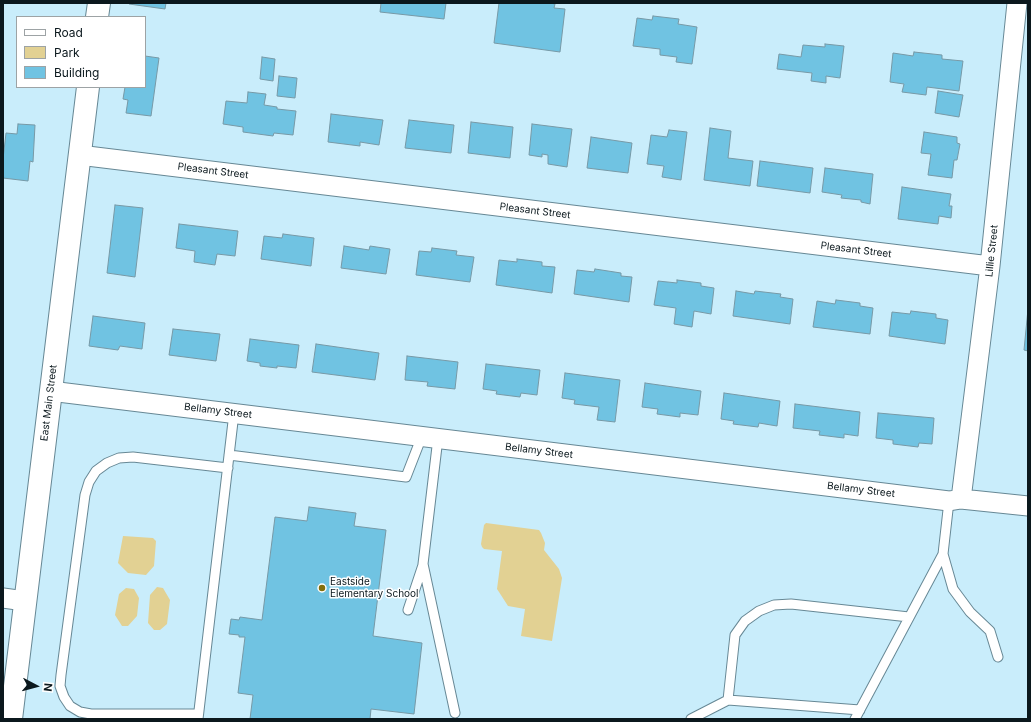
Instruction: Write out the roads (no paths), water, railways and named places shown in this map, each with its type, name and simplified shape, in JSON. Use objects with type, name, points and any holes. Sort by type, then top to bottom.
[{"type":"street","points":[[97,16],[99,3]]},
{"type":"street","name":"Lillie Street","points":[[955,500],[990,266],[1017,3]]},
{"type":"street","name":"East Main Street","points":[[10,719],[88,88]]},
{"type":"street","name":"Pleasant Street","points":[[79,155],[990,266]]},
{"type":"street","name":"Bellamy Street","points":[[50,391],[430,438],[955,500],[1028,506]]},
{"type":"street","points":[[3,598],[25,601]]},
{"type":"lane","points":[[228,468],[133,457],[119,458],[107,463],[96,471],[89,482],[85,495],[61,675],[60,686],[64,697],[70,706],[80,712],[104,716],[198,717],[228,468],[234,413]]},
{"type":"lane","points":[[229,455],[406,477],[430,438]]},
{"type":"lane","points":[[408,610],[423,564],[430,438]]},
{"type":"lane","points":[[855,719],[943,554],[955,500]]},
{"type":"lane","points":[[943,554],[953,589],[970,612],[990,631],[998,656]]},
{"type":"lane","points":[[423,564],[455,713]]},
{"type":"lane","points":[[728,700],[735,635],[745,621],[758,611],[774,605],[791,604],[909,617]]},
{"type":"lane","points":[[691,719],[728,700],[860,710]]},
{"type":"place","name":"Eastside Elementary School","points":[[322,588]]}]
